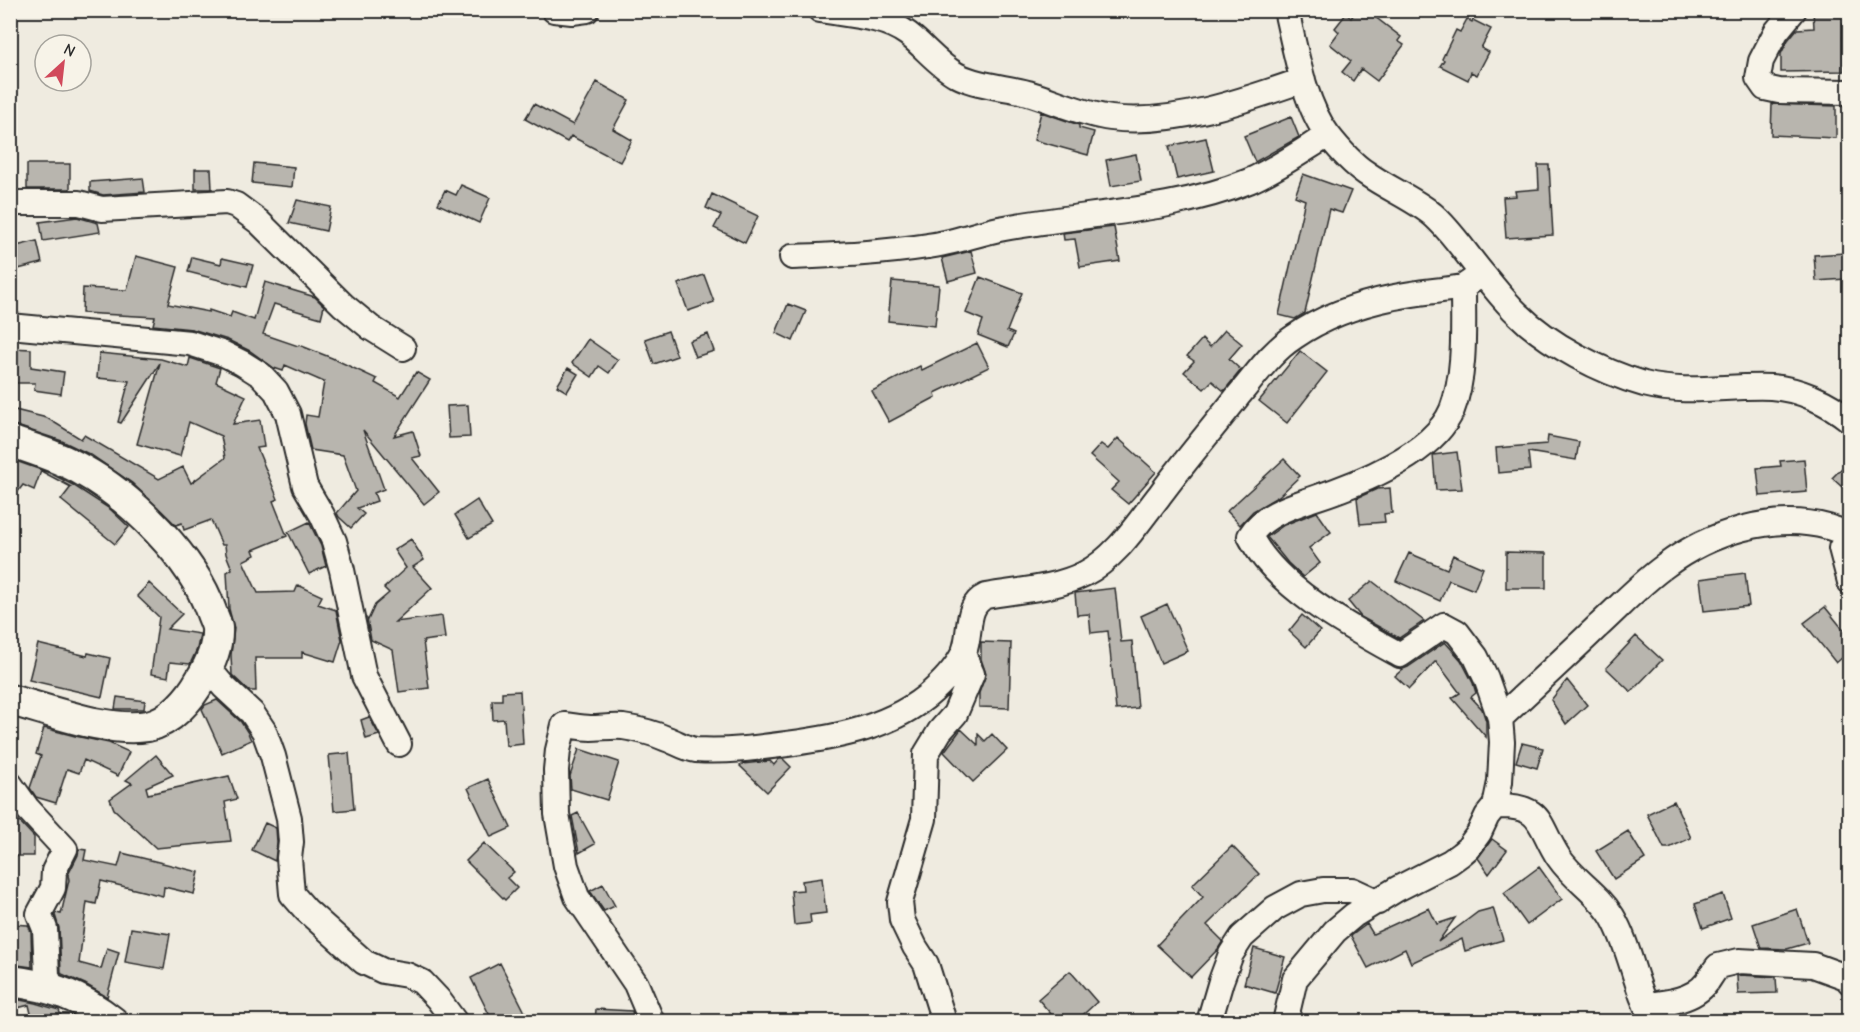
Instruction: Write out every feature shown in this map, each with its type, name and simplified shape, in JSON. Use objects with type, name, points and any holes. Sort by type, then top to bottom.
[{"type":"main road","points":[[10,441],[60,459],[82,470],[123,498],[157,530],[186,563],[205,594],[217,626],[216,645],[208,668],[195,691],[162,721],[149,726],[122,726],[83,720],[10,700]]},
{"type":"main road","points":[[10,981],[52,989],[81,1000],[113,1022]]},
{"type":"street","points":[[555,11],[587,10]]},
{"type":"street","points":[[820,10],[893,26],[906,33],[944,66],[966,79],[1022,92],[1109,118],[1152,119],[1211,109],[1259,96],[1303,80]]},
{"type":"street","points":[[1286,10],[1303,80],[1328,135],[1360,168],[1433,216],[1473,280],[1542,335],[1584,359],[1630,380],[1658,387],[1686,390],[1778,388],[1814,398],[1846,413]]},
{"type":"street","points":[[1794,10],[1776,32],[1761,61],[1758,78],[1765,88],[1779,91],[1850,92]]},
{"type":"street","points":[[792,257],[862,254],[929,246],[998,229],[1150,207],[1198,197],[1271,170],[1328,135]]},
{"type":"street","points":[[10,202],[79,203],[102,209],[227,202],[236,205],[259,222],[343,304],[376,332],[403,348]]},
{"type":"street","points":[[652,1022],[636,984],[577,897],[566,866],[557,814],[556,770],[564,725],[592,728],[621,727],[664,737],[693,750],[735,751],[811,741],[865,729],[895,717],[921,701],[946,678],[963,654],[973,606],[979,599],[1066,581],[1084,574],[1111,554],[1140,522],[1165,487],[1269,358],[1294,336],[1331,316],[1372,302],[1473,280]]},
{"type":"street","points":[[1285,1022],[1295,979],[1335,931],[1348,920],[1397,889],[1450,862],[1461,854],[1479,832],[1495,806],[1500,782],[1502,742],[1500,718],[1476,657],[1457,632],[1444,625],[1400,655],[1318,606],[1292,586],[1255,546],[1250,536],[1264,519],[1303,502],[1342,489],[1415,452],[1443,424],[1451,412],[1457,393],[1473,280]]},
{"type":"street","points":[[10,326],[190,343],[224,354],[242,363],[261,375],[276,391],[288,414],[305,486],[334,541],[364,676],[399,744]]},
{"type":"street","points":[[1500,718],[1638,588],[1664,567],[1714,538],[1766,524],[1792,523],[1828,526],[1850,536],[1841,548],[1850,582]]},
{"type":"street","points":[[942,1015],[926,964],[902,920],[900,902],[924,819],[926,754],[940,731],[955,714],[972,674],[963,654]]},
{"type":"street","points":[[208,668],[224,687],[252,713],[264,731],[289,818],[291,894],[364,962],[382,971],[406,975],[422,982],[455,1022]]},
{"type":"street","points":[[10,784],[27,808],[65,849],[54,871],[53,888],[39,914],[45,929],[45,956],[52,989]]},
{"type":"street","points":[[1495,806],[1512,805],[1534,815],[1544,827],[1557,856],[1565,867],[1603,904],[1619,931],[1650,1013],[1664,1003],[1690,996],[1707,983],[1718,966],[1739,961],[1813,965],[1846,977],[1850,982]]},
{"type":"street","points":[[1209,1022],[1231,954],[1242,937],[1275,908],[1301,894],[1323,890],[1352,890],[1378,902]]},
{"type":"building","points":[[1357,10],[1366,10],[1401,37],[1398,41],[1404,45],[1377,81],[1361,69],[1353,81],[1342,72],[1351,61],[1330,44],[1339,32],[1335,28],[1346,14],[1351,18]]},
{"type":"building","points":[[1813,10],[1847,10],[1848,24],[1843,24],[1844,71],[1781,72],[1781,54],[1788,40],[1797,29],[1814,28]]},
{"type":"building","points":[[1467,19],[1491,29],[1481,48],[1489,52],[1477,75],[1471,72],[1468,80],[1440,66],[1456,30],[1460,32]]},
{"type":"building","points":[[597,82],[629,100],[613,129],[632,140],[620,162],[571,136],[567,142],[525,119],[534,104],[573,125]]},
{"type":"building","points":[[1772,104],[1836,106],[1836,138],[1771,135]]},
{"type":"building","points":[[1041,112],[1094,132],[1088,155],[1034,140]]},
{"type":"building","points":[[1291,117],[1299,137],[1255,162],[1244,136]]},
{"type":"building","points":[[1206,138],[1214,171],[1177,179],[1169,146]]},
{"type":"building","points":[[1136,154],[1141,181],[1111,186],[1106,160]]},
{"type":"building","points":[[254,163],[294,167],[292,187],[252,183]]},
{"type":"building","points":[[27,164],[70,164],[70,189],[27,189]]},
{"type":"building","points":[[1538,165],[1549,165],[1553,235],[1506,238],[1503,197],[1516,196],[1515,191],[1539,189]]},
{"type":"building","points":[[195,169],[211,169],[212,189],[195,189]]},
{"type":"building","points":[[1303,174],[1351,191],[1342,213],[1329,209],[1305,313],[1295,319],[1279,315],[1305,200],[1295,196]]},
{"type":"building","points":[[143,178],[145,192],[103,195],[90,191],[90,182]]},
{"type":"building","points":[[461,185],[490,198],[479,223],[438,204],[445,190],[456,195]]},
{"type":"building","points":[[712,194],[758,216],[745,243],[714,228],[721,215],[706,208]]},
{"type":"building","points":[[297,200],[331,207],[326,231],[289,223]]},
{"type":"building","points":[[77,217],[98,223],[100,232],[43,241],[40,222]]},
{"type":"building","points":[[1114,227],[1120,261],[1080,267],[1075,239],[1064,240],[1063,233]]},
{"type":"building","points":[[37,241],[42,263],[18,269],[12,247]]},
{"type":"building","points":[[971,251],[977,273],[948,281],[942,258]]},
{"type":"building","points":[[1845,253],[1846,279],[1816,281],[1814,255]]},
{"type":"building","points":[[136,256],[178,267],[168,304],[209,312],[209,310],[230,317],[232,312],[254,320],[265,282],[315,297],[324,306],[321,318],[274,304],[263,334],[332,358],[377,379],[375,383],[400,397],[416,372],[430,380],[394,436],[413,431],[421,456],[412,458],[439,492],[424,504],[363,430],[384,489],[374,493],[377,501],[357,508],[364,514],[351,528],[337,513],[356,491],[343,455],[311,450],[305,424],[306,415],[318,417],[324,382],[285,365],[283,371],[274,368],[250,351],[228,340],[192,329],[153,325],[155,317],[82,313],[83,288],[127,290]]},
{"type":"building","points":[[192,257],[221,264],[222,258],[253,265],[247,287],[188,272]]},
{"type":"building","points":[[704,275],[714,302],[688,311],[678,284]]},
{"type":"building","points":[[980,277],[1022,293],[1007,331],[1014,334],[1008,347],[978,335],[983,320],[966,313]]},
{"type":"building","points":[[892,281],[939,285],[935,326],[888,321]]},
{"type":"building","points":[[788,304],[806,311],[793,341],[776,333]]},
{"type":"building","points":[[1225,330],[1242,344],[1229,359],[1241,370],[1224,391],[1212,381],[1204,389],[1184,372],[1194,361],[1187,356],[1202,339],[1210,347]]},
{"type":"building","points":[[668,331],[677,356],[654,364],[645,339]]},
{"type":"building","points":[[708,334],[714,351],[695,357],[689,341]]},
{"type":"building","points":[[588,339],[618,360],[609,373],[599,366],[592,377],[572,363]]},
{"type":"building","points":[[977,343],[989,367],[935,393],[936,397],[889,422],[872,391],[920,366],[922,370]]},
{"type":"building","points":[[10,348],[31,349],[31,367],[64,372],[61,394],[34,390],[35,383],[10,383]]},
{"type":"building","points":[[1300,351],[1327,372],[1287,423],[1259,401]]},
{"type":"building","points":[[99,353],[161,359],[188,367],[190,358],[220,368],[216,382],[246,396],[233,424],[260,420],[264,447],[257,448],[278,499],[273,501],[287,536],[253,550],[255,555],[243,561],[258,593],[295,592],[298,585],[322,596],[318,604],[336,610],[342,640],[335,662],[302,652],[302,658],[255,658],[256,691],[249,691],[232,675],[231,655],[234,628],[229,609],[227,572],[232,569],[225,545],[222,545],[211,520],[184,530],[182,523],[176,525],[132,483],[91,455],[62,441],[11,424],[15,410],[47,418],[81,439],[84,435],[159,479],[183,467],[191,483],[225,458],[221,436],[189,422],[180,456],[137,444],[160,363],[121,423],[118,422],[129,381],[97,378]]},
{"type":"building","points":[[568,368],[578,374],[567,392],[557,386]]},
{"type":"building","points":[[468,405],[470,437],[449,438],[447,406]]},
{"type":"building","points":[[1548,436],[1579,442],[1576,460],[1528,452],[1530,470],[1498,473],[1496,448],[1547,444]]},
{"type":"building","points":[[1118,438],[1156,472],[1128,504],[1111,490],[1119,482],[1090,456],[1101,444],[1108,449]]},
{"type":"building","points":[[1457,452],[1462,489],[1436,490],[1433,455]]},
{"type":"building","points":[[10,459],[50,473],[73,485],[110,509],[129,527],[115,544],[61,500],[71,487],[41,471],[34,490],[23,485],[10,502]]},
{"type":"building","points":[[1284,459],[1300,476],[1279,496],[1253,511],[1240,525],[1227,511]]},
{"type":"building","points":[[1804,459],[1807,492],[1760,496],[1757,468],[1781,466],[1780,461]]},
{"type":"building","points":[[1850,460],[1850,494],[1832,478]]},
{"type":"building","points":[[1390,488],[1392,513],[1384,514],[1385,522],[1360,524],[1357,498],[1377,489]]},
{"type":"building","points":[[477,500],[492,525],[469,538],[455,515]]},
{"type":"building","points":[[1317,512],[1331,532],[1309,548],[1320,563],[1303,577],[1267,537],[1284,525]]},
{"type":"building","points":[[309,522],[321,546],[326,566],[309,574],[288,532]]},
{"type":"building","points":[[411,539],[424,560],[413,567],[432,588],[395,622],[442,616],[445,638],[423,641],[429,688],[399,692],[393,650],[371,640],[367,619],[375,605],[389,593],[384,588],[406,568],[394,550]]},
{"type":"building","points":[[1506,552],[1546,553],[1546,588],[1506,588]]},
{"type":"building","points":[[1409,553],[1447,569],[1453,555],[1483,568],[1474,590],[1449,580],[1440,601],[1396,581]]},
{"type":"building","points":[[1745,573],[1749,606],[1704,611],[1700,579]]},
{"type":"building","points":[[1372,581],[1424,621],[1399,638],[1361,617],[1348,601]]},
{"type":"building","points":[[149,583],[182,614],[167,629],[200,634],[197,649],[190,664],[170,662],[168,677],[151,674],[159,617],[137,596]]},
{"type":"building","points":[[1115,588],[1121,642],[1132,641],[1138,708],[1116,710],[1108,631],[1091,633],[1089,614],[1077,615],[1075,593]]},
{"type":"building","points":[[1167,604],[1188,651],[1161,663],[1141,616]]},
{"type":"building","points":[[1825,607],[1850,638],[1850,651],[1836,663],[1804,623]]},
{"type":"building","points":[[1302,615],[1320,631],[1306,647],[1289,631]]},
{"type":"building","points":[[1636,636],[1662,660],[1631,692],[1606,668]]},
{"type":"building","points":[[981,642],[1011,643],[1009,708],[979,707],[979,693],[986,674],[981,659]]},
{"type":"building","points":[[1445,642],[1461,660],[1473,683],[1476,693],[1471,697],[1482,709],[1486,721],[1486,737],[1452,698],[1460,693],[1436,661],[1409,689],[1395,676]]},
{"type":"building","points":[[38,644],[87,656],[88,653],[110,658],[102,697],[29,680]]},
{"type":"building","points":[[1567,680],[1587,705],[1566,724],[1551,700]]},
{"type":"building","points":[[520,691],[523,744],[506,746],[504,719],[493,720],[492,700],[502,700],[502,692]]},
{"type":"building","points":[[117,697],[145,701],[144,709],[115,709]]},
{"type":"building","points":[[217,700],[241,722],[251,740],[222,753],[202,709],[205,705]]},
{"type":"building","points":[[369,717],[379,735],[366,739],[361,720]]},
{"type":"building","points":[[44,728],[109,743],[129,752],[118,776],[84,760],[79,773],[67,769],[56,803],[36,797],[30,788],[41,756],[36,754]]},
{"type":"building","points":[[961,729],[978,745],[978,734],[985,741],[992,734],[1007,750],[973,782],[944,752]]},
{"type":"building","points":[[1522,743],[1543,748],[1537,768],[1516,762]]},
{"type":"building","points":[[579,749],[619,762],[607,800],[571,789],[570,776]]},
{"type":"building","points":[[349,753],[354,809],[334,811],[329,755]]},
{"type":"building","points":[[156,755],[173,775],[146,787],[148,794],[229,776],[237,799],[225,802],[231,841],[156,848],[114,809],[110,799],[132,783],[126,780]]},
{"type":"building","points":[[779,759],[783,759],[791,767],[767,792],[740,766],[770,761],[774,765]]},
{"type":"building","points":[[488,779],[511,828],[491,837],[468,788]]},
{"type":"building","points":[[1674,801],[1691,838],[1664,848],[1647,814]]},
{"type":"building","points":[[578,813],[595,844],[579,853],[572,816]]},
{"type":"building","points":[[10,820],[19,821],[34,837],[34,856],[10,856]]},
{"type":"building","points":[[265,823],[276,828],[275,861],[252,850]]},
{"type":"building","points":[[1628,831],[1645,859],[1614,879],[1596,851]]},
{"type":"building","points":[[1492,839],[1507,850],[1489,874],[1478,858]]},
{"type":"building","points":[[484,843],[514,872],[507,878],[517,888],[505,900],[466,861]]},
{"type":"building","points":[[1232,846],[1259,874],[1207,925],[1223,941],[1191,977],[1157,945],[1203,897],[1192,885]]},
{"type":"building","points":[[79,849],[86,850],[84,860],[118,867],[122,853],[199,872],[194,894],[164,887],[163,896],[101,881],[96,904],[87,902],[79,963],[101,969],[107,948],[119,952],[107,997],[61,972],[59,928],[55,915],[56,913],[61,914],[69,880],[68,875]]},
{"type":"building","points":[[1539,867],[1562,899],[1527,925],[1504,893]]},
{"type":"building","points":[[822,878],[826,913],[810,915],[811,923],[794,925],[791,891],[803,890],[802,881]]},
{"type":"building","points":[[603,884],[615,906],[604,911],[590,891]]},
{"type":"building","points":[[1723,894],[1731,918],[1703,928],[1695,904]]},
{"type":"building","points":[[1429,908],[1437,924],[1455,918],[1438,942],[1478,912],[1493,908],[1503,940],[1465,951],[1462,939],[1411,963],[1405,949],[1368,968],[1351,936],[1367,924],[1373,934]]},
{"type":"building","points":[[1797,909],[1808,943],[1787,949],[1761,948],[1753,924]]},
{"type":"building","points":[[10,924],[28,925],[31,932],[32,967],[10,964]]},
{"type":"building","points":[[131,928],[170,934],[164,969],[125,962]]},
{"type":"building","points":[[1254,948],[1285,957],[1275,993],[1244,984]]},
{"type":"building","points":[[500,963],[530,1022],[493,1022],[471,978]]},
{"type":"building","points":[[1070,971],[1097,1002],[1075,1022],[1058,1022],[1038,999]]},
{"type":"building","points":[[1737,976],[1776,977],[1777,993],[1738,994]]},
{"type":"building","points":[[10,998],[59,1010],[63,1022],[33,1022],[29,1005],[10,1010]]},
{"type":"building","points":[[596,1009],[632,1011],[634,1022],[595,1022]]}]
